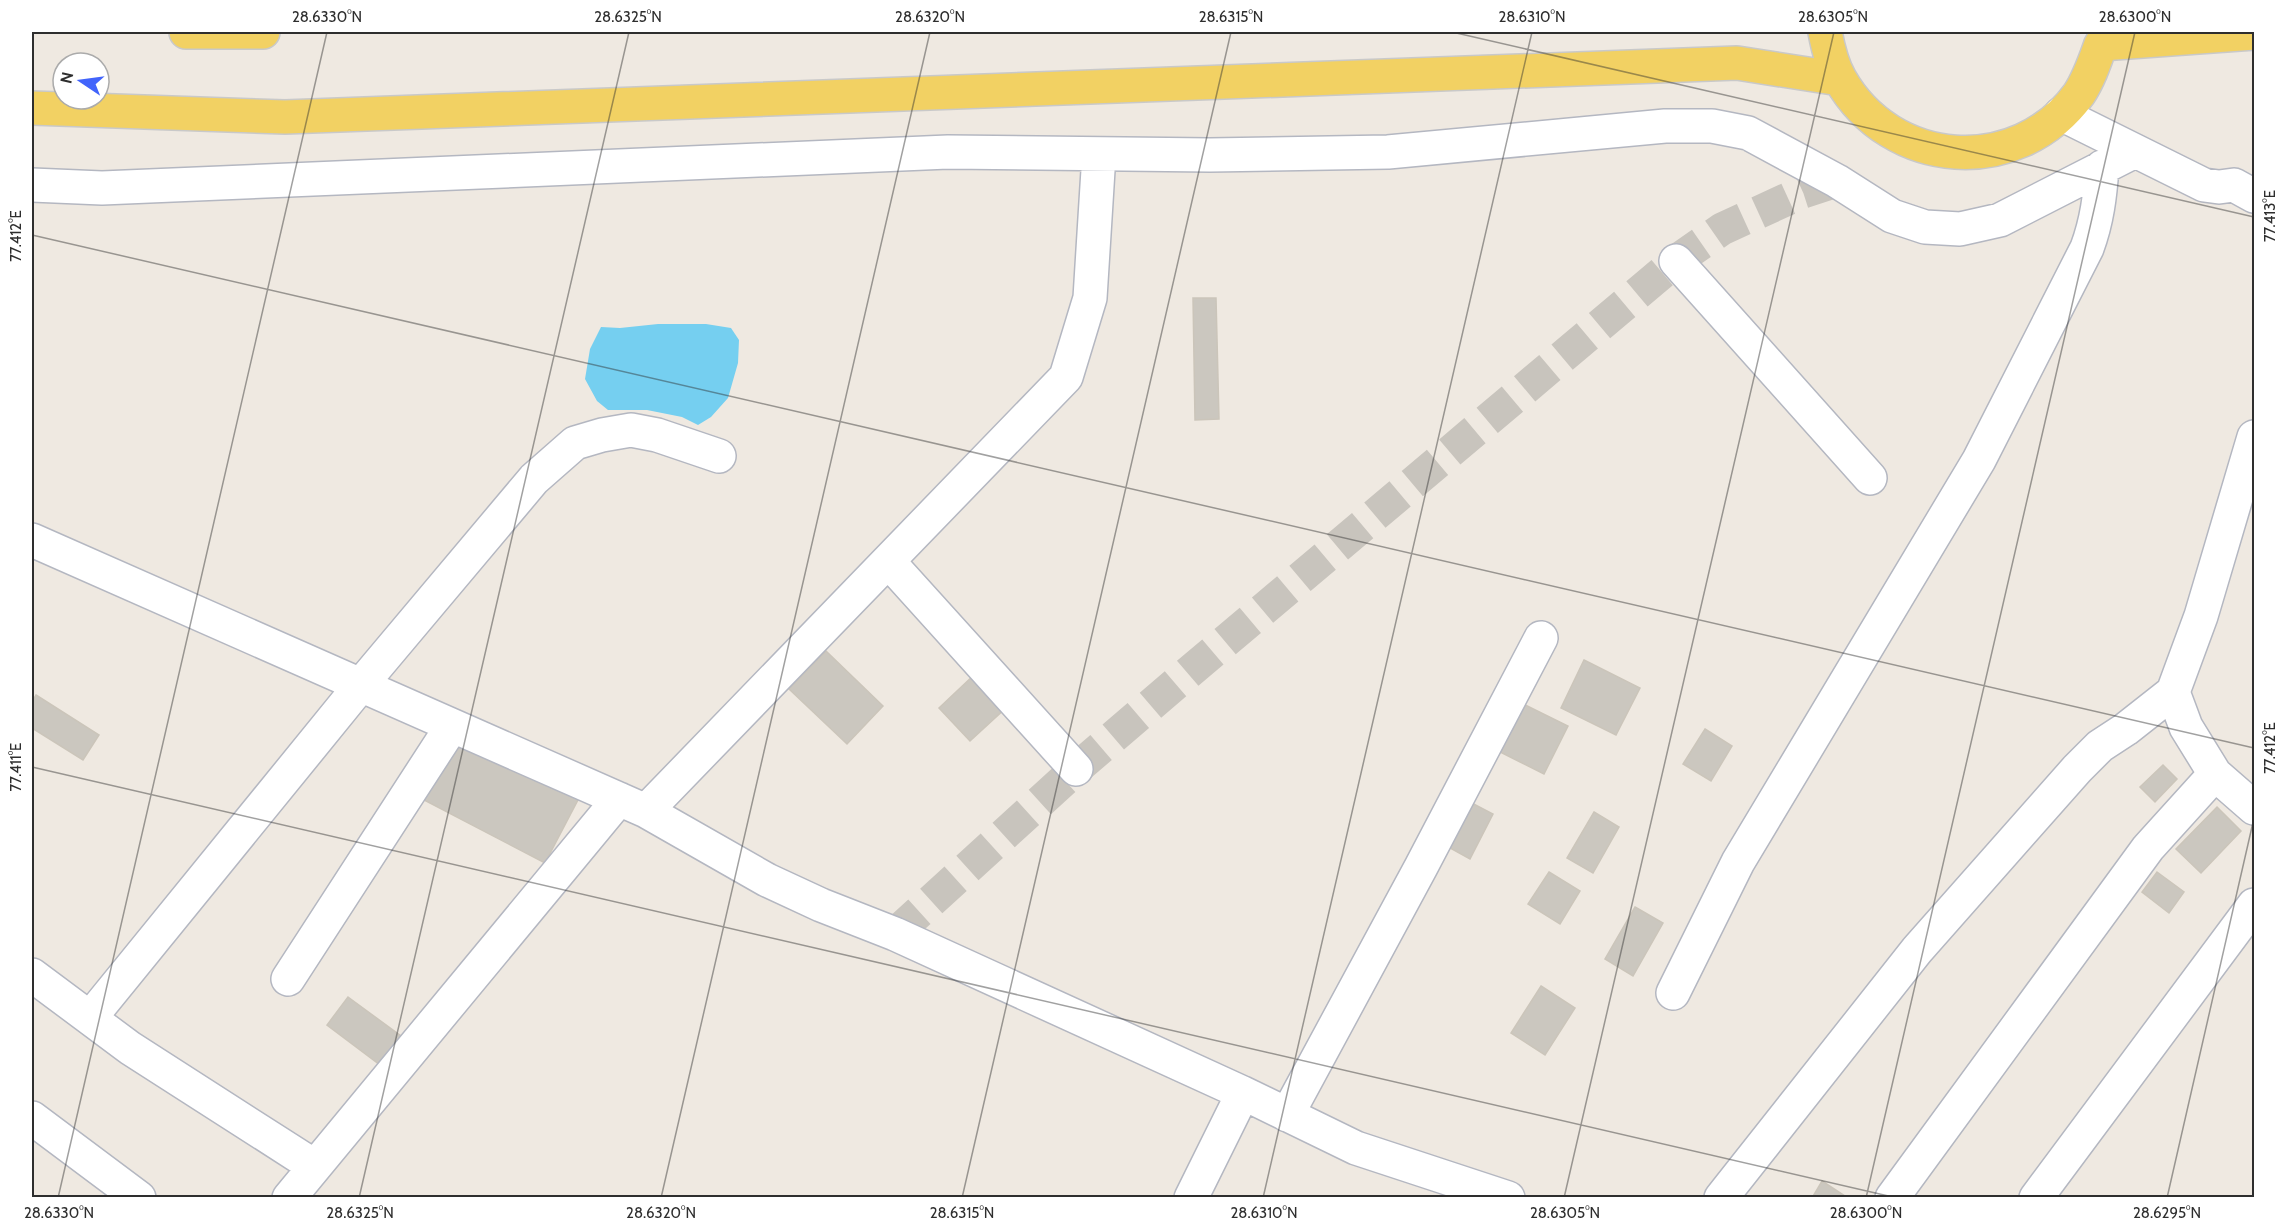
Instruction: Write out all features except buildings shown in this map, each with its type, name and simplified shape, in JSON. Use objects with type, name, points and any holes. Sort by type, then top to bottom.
[{"type":"main road","points":[[186,32],[263,32]]},
{"type":"main road","points":[[1825,32],[1830,56],[1840,79],[1854,100],[1872,119],[1893,134],[1916,145],[1941,152],[1968,153],[1993,150],[2018,142],[2041,130],[2061,114],[2079,94],[2092,70],[2101,44],[2254,33]]},
{"type":"main road","points":[[32,108],[285,117],[1737,63],[1840,79]]},
{"type":"street","points":[[2061,114],[2133,152],[2204,185],[2219,187],[2248,183]]},
{"type":"street","points":[[32,185],[102,188],[948,152],[1210,155],[1388,152],[1665,126],[1713,126],[1748,133],[1837,181],[1892,216],[1925,227],[1960,229],[2000,220],[2133,152]]},
{"type":"street","points":[[289,1197],[633,805],[888,561],[1066,377],[1090,298],[1099,154]]},
{"type":"street","points":[[1673,993],[1738,862],[1979,459],[2087,248],[2100,203],[2102,167]]},
{"type":"street","points":[[1676,261],[1870,478]]},
{"type":"street","points":[[90,1018],[360,686],[534,479],[574,443],[631,430],[657,435],[719,456]]},
{"type":"street","points":[[1721,1197],[1917,950],[2069,778],[2100,746],[2173,692],[2201,616],[2254,437]]},
{"type":"street","points":[[32,540],[633,805],[766,880],[821,905],[895,934],[1243,1093],[1356,1148],[1508,1197]]},
{"type":"street","points":[[888,561],[1077,769]]},
{"type":"street","points":[[1287,1115],[1541,638]]},
{"type":"street","points":[[2173,692],[2186,727],[2215,774],[2254,808]]},
{"type":"street","points":[[288,979],[452,726]]},
{"type":"street","points":[[1892,1197],[2148,848],[2215,774]]},
{"type":"street","points":[[2036,1197],[2254,904]]},
{"type":"street","points":[[32,975],[130,1048],[314,1166]]},
{"type":"street","points":[[1191,1197],[1243,1093]]},
{"type":"street","points":[[32,1118],[139,1197]]},
{"type":"water","points":[[658,324],[706,324],[731,328],[739,340],[738,363],[728,398],[711,417],[698,425],[682,417],[647,410],[608,410],[597,401],[585,379],[590,349],[601,327],[620,328]]},
{"type":"tunnel","points":[[895,934],[1076,769],[1676,261],[1722,229],[1803,192],[1837,181]]}]
